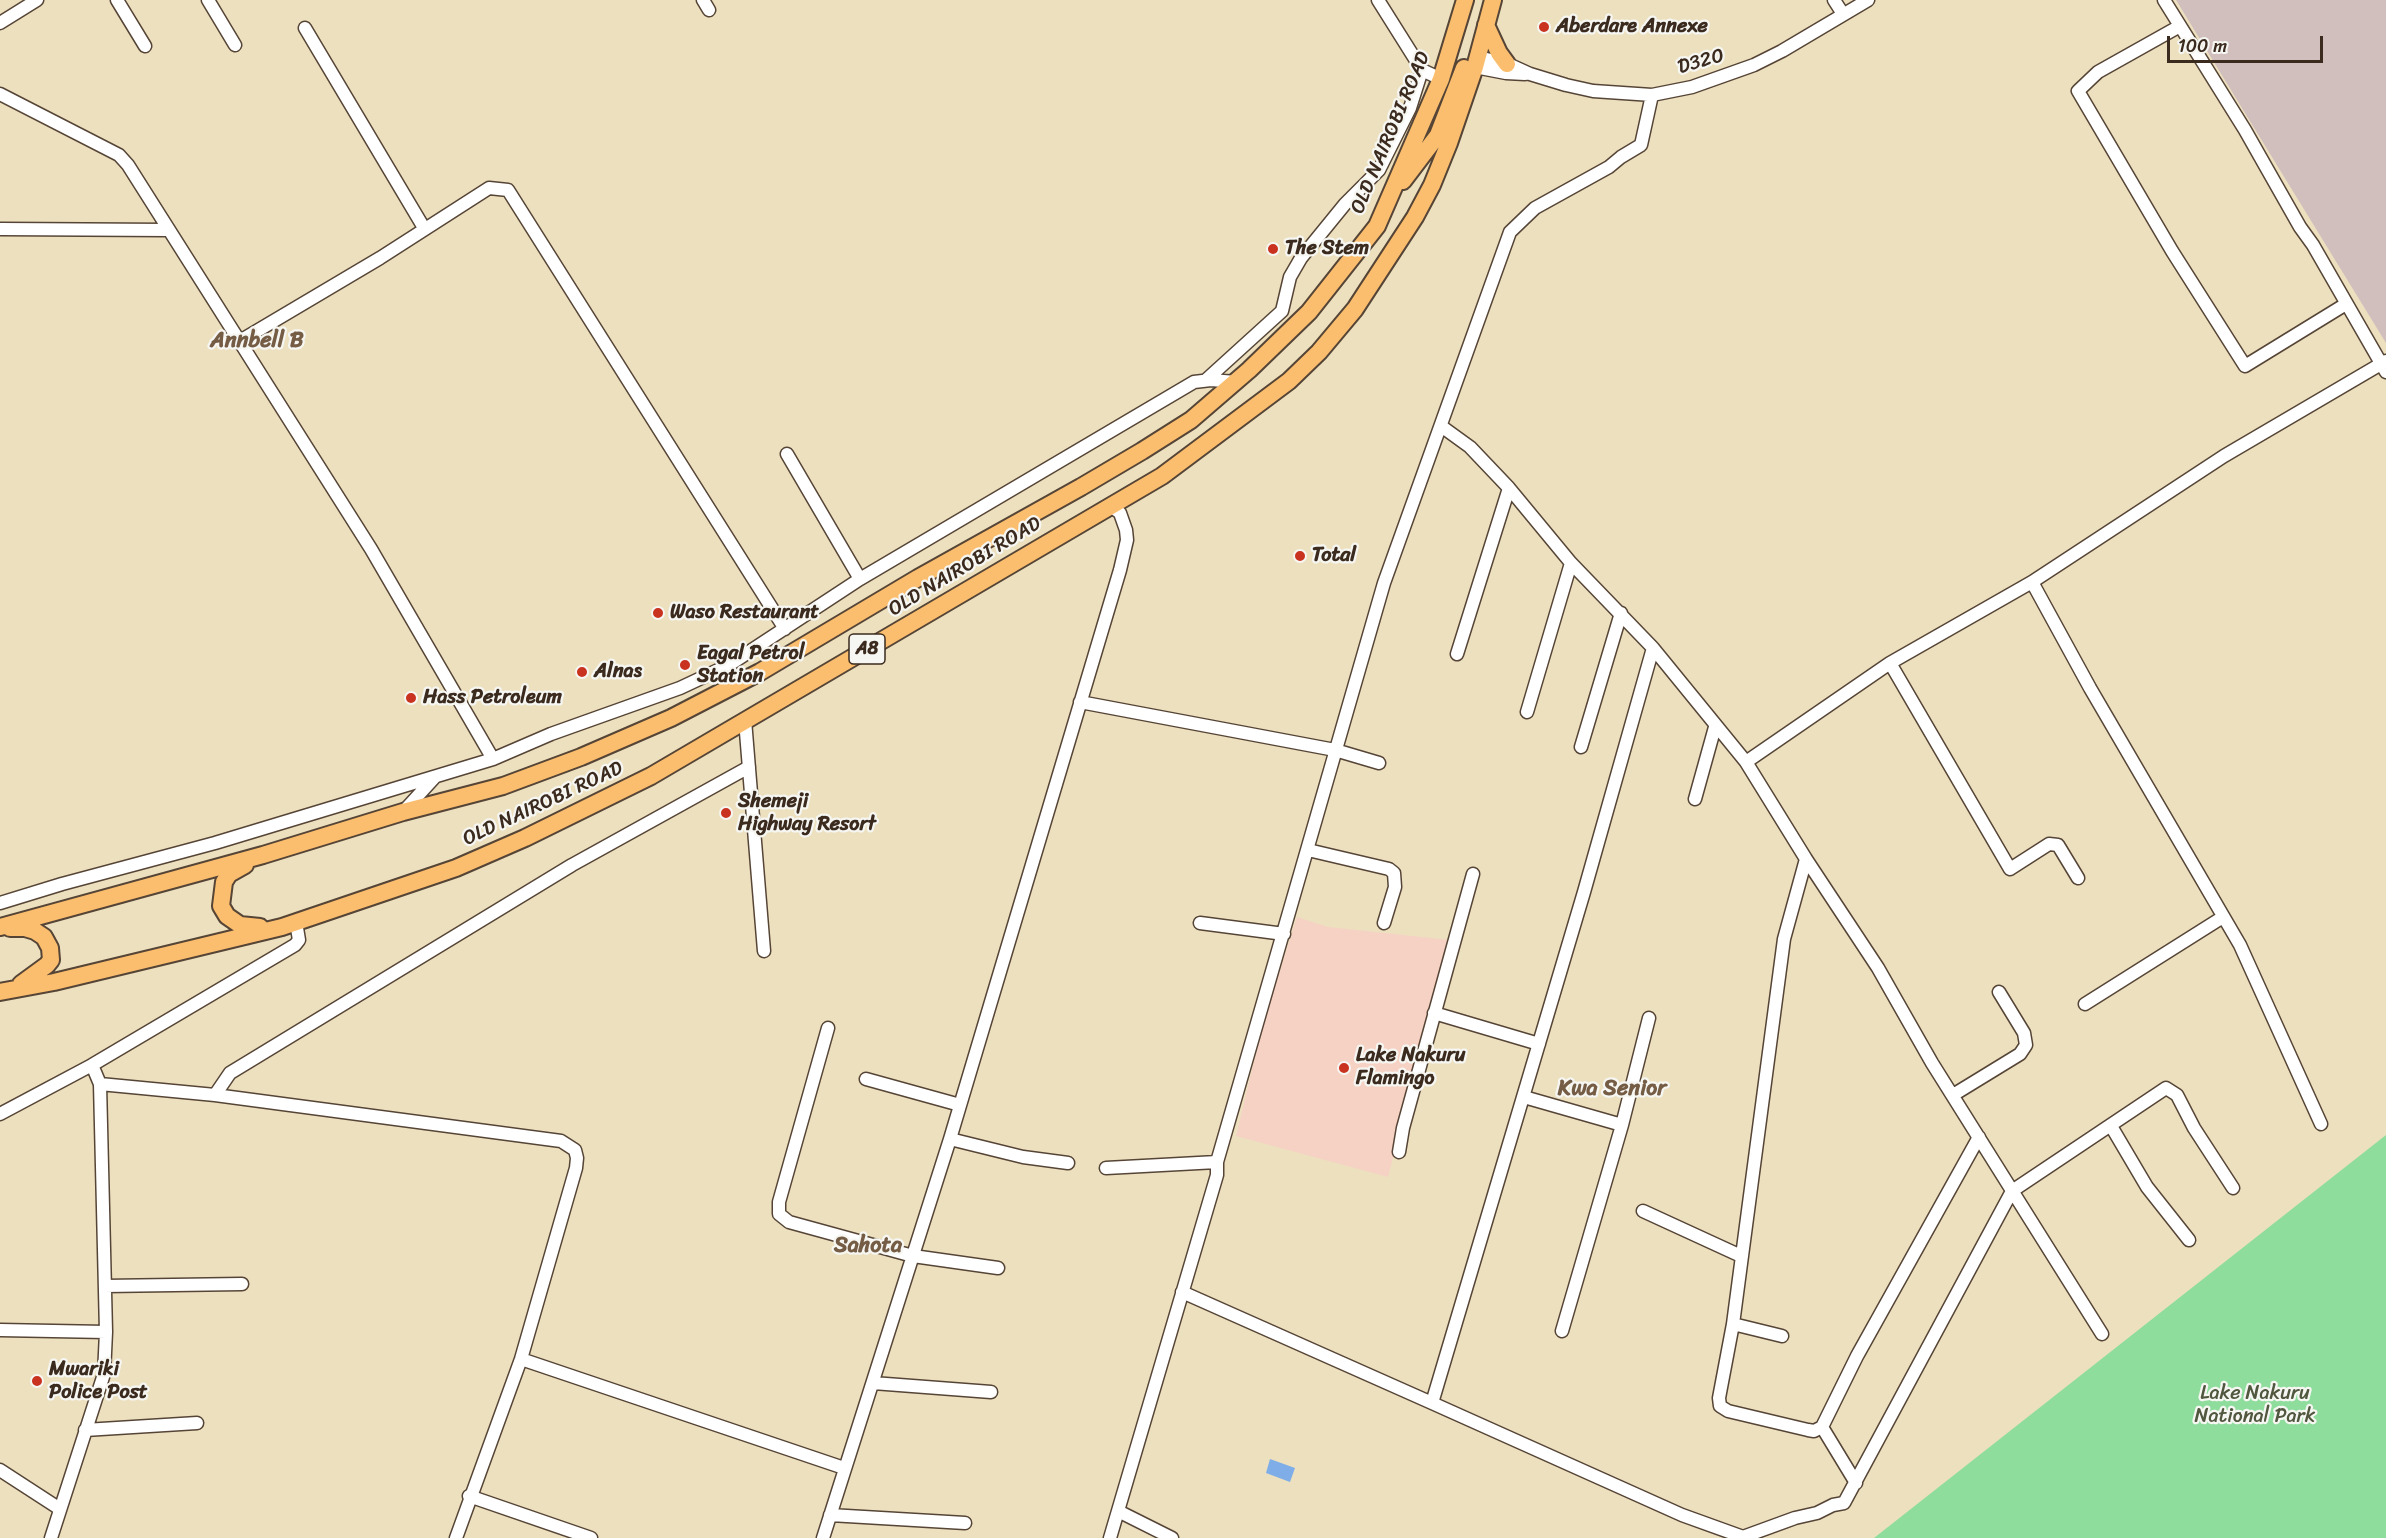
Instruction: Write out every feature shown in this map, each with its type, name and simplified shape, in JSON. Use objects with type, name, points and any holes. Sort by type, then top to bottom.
[{"type":"highway","points":[[1390,195],[1408,177],[1438,135],[1474,61],[1470,42],[1481,0]]},
{"type":"highway","name":"OLD NAIROBI ROAD","points":[[6,991],[54,982],[289,925],[456,868],[525,838],[651,776],[1162,476],[1288,381],[1319,352],[1355,309],[1432,185],[1493,0]]},
{"type":"highway","name":"OLD NAIROBI ROAD","points":[[0,928],[263,855],[403,812],[503,786],[581,757],[671,718],[750,677],[1191,420],[1236,382],[1310,312],[1377,226],[1441,79],[1460,3]]},
{"type":"highway","points":[[1486,25],[1499,53],[1507,64]]},
{"type":"highway","points":[[1377,226],[1385,224],[1393,226],[1398,235],[1396,245]]},
{"type":"highway","points":[[263,855],[229,874],[224,882],[221,906],[227,916],[240,925],[289,925]]},
{"type":"highway","points":[[0,928],[25,928],[35,931],[44,937],[50,948],[51,960],[47,965],[34,977],[6,991]]},
{"type":"street","points":[[0,23],[37,0]]},
{"type":"street","points":[[117,0],[145,46]]},
{"type":"street","points":[[208,0],[235,45]]},
{"type":"street","points":[[1378,0],[1422,70],[1441,79]]},
{"type":"street","points":[[1833,0],[1843,14]]},
{"type":"street","name":"D320","points":[[1474,61],[1507,64],[1530,74],[1593,91],[1652,94],[1692,87],[1754,65],[1868,0]]},
{"type":"street","points":[[1746,762],[1890,663],[2032,582],[2224,456],[2385,365],[2346,304],[2245,130],[2164,0]]},
{"type":"street","points":[[2180,26],[2098,72],[2078,91],[2172,251],[2245,366],[2346,304]]},
{"type":"street","points":[[304,28],[424,228]]},
{"type":"street","name":"D320","points":[[1474,61],[1506,73],[1530,74]]},
{"type":"street","points":[[1206,381],[1282,312],[1290,277],[1301,258],[1345,204],[1379,170],[1410,108],[1422,70]]},
{"type":"street","points":[[0,94],[119,155],[128,165],[371,549],[493,759]]},
{"type":"street","points":[[1110,1538],[1384,583],[1510,232],[1535,208],[1609,167],[1641,145],[1652,94]]},
{"type":"street","points":[[240,341],[380,258],[489,188],[507,190],[785,629]]},
{"type":"street","points":[[0,229],[169,230]]},
{"type":"street","points":[[0,903],[215,843],[493,759],[551,734],[680,688],[729,665],[860,579],[1194,382],[1236,382]]},
{"type":"street","points":[[1441,426],[1470,447],[1509,488],[1571,563],[1653,648],[1746,762],[1806,859],[1878,968],[1932,1063],[2102,1334]]},
{"type":"street","points":[[787,454],[860,579]]},
{"type":"street","points":[[1457,654],[1509,488]]},
{"type":"street","points":[[823,1538],[843,1468],[873,1383],[950,1139],[1127,540],[1120,513],[1111,506]]},
{"type":"street","points":[[1527,712],[1571,563]]},
{"type":"street","points":[[2032,582],[2090,688],[2240,945],[2321,1124]]},
{"type":"street","points":[[1581,747],[1621,613]]},
{"type":"street","points":[[1432,1403],[1524,1097],[1653,648]]},
{"type":"street","points":[[1890,663],[2010,869],[2049,844],[2058,845],[2078,878]]},
{"type":"street","points":[[1080,702],[1335,750],[1379,763]]},
{"type":"street","points":[[745,720],[764,951]]},
{"type":"street","points":[[1695,799],[1716,727]]},
{"type":"street","points":[[215,1095],[230,1073],[572,865],[749,767]]},
{"type":"street","points":[[403,812],[435,777]]},
{"type":"street","points":[[1308,850],[1392,870],[1396,876],[1395,887],[1384,923]]},
{"type":"street","points":[[1806,859],[1784,939],[1733,1324],[1719,1398],[1720,1406],[1728,1411],[1809,1430],[1814,1431],[1822,1427],[1857,1356],[1979,1137]]},
{"type":"street","points":[[1399,1152],[1434,1013],[1473,874]]},
{"type":"street","points":[[2085,1004],[2223,917]]},
{"type":"street","points":[[1200,923],[1284,934]]},
{"type":"street","points":[[0,1114],[92,1065],[295,945],[299,940],[289,925]]},
{"type":"street","points":[[1953,1095],[2020,1054],[2026,1045],[2024,1033],[1999,992]]},
{"type":"street","points":[[1434,1013],[1539,1044]]},
{"type":"street","points":[[1562,1331],[1622,1125],[1649,1018]]},
{"type":"street","points":[[828,1028],[779,1202],[779,1214],[789,1222],[913,1257],[998,1268]]},
{"type":"street","points":[[51,1538],[104,1374],[106,1332],[100,1084],[92,1065]]},
{"type":"street","points":[[866,1079],[960,1105]]},
{"type":"street","points":[[100,1084],[215,1095],[561,1141],[575,1150],[576,1168],[521,1359],[469,1496],[456,1538]]},
{"type":"street","points":[[1182,1292],[1682,1515],[1743,1537],[1844,1503],[2012,1191],[2166,1088],[2178,1095],[2194,1128],[2233,1188]]},
{"type":"street","points":[[1524,1097],[1622,1125]]},
{"type":"street","points":[[2111,1126],[2147,1187],[2188,1240]]},
{"type":"street","points":[[950,1139],[1023,1157],[1068,1163]]},
{"type":"street","points":[[1106,1168],[1217,1162]]},
{"type":"street","points":[[1642,1211],[1742,1256]]},
{"type":"street","points":[[105,1286],[242,1284]]},
{"type":"street","points":[[1733,1324],[1782,1336]]},
{"type":"street","points":[[0,1330],[106,1332]]},
{"type":"street","points":[[521,1359],[843,1468]]},
{"type":"street","points":[[873,1383],[991,1392]]},
{"type":"street","points":[[86,1431],[197,1423]]},
{"type":"street","points":[[1822,1427],[1856,1483]]},
{"type":"street","points":[[0,1470],[60,1509]]},
{"type":"street","points":[[469,1496],[591,1538]]},
{"type":"street","points":[[1118,1511],[1172,1538]]},
{"type":"street","points":[[830,1515],[965,1523]]},
{"type":"shaded area","points":[[2176,0],[2386,0],[2386,343],[2248,118]]},
{"type":"shaded area","points":[[1297,917],[1328,927],[1450,940],[1388,1177],[1236,1136],[1264,1020]]},
{"type":"green space","name":"Lake Nakuru National Park","points":[[2386,1135],[2386,1538],[1874,1538]]},
{"type":"water","points":[[1270,1459],[1295,1468],[1290,1482],[1266,1473]]},
{"type":"place","name":"Aberdare Annexe","points":[[1544,27]]},
{"type":"place","name":"The Stem","points":[[1273,249]]},
{"type":"place","name":"Total","points":[[1300,556]]},
{"type":"place","name":"Waso Restaurant","points":[[658,613]]},
{"type":"place","name":"Eagal Petrol Station","points":[[685,665]]},
{"type":"place","name":"Alnas","points":[[582,672]]},
{"type":"place","name":"Hass Petroleum","points":[[411,698]]},
{"type":"place","name":"Shemeji Highway Resort","points":[[726,813]]},
{"type":"place","name":"Lake Nakuru Flamingo","points":[[1344,1068]]},
{"type":"place","name":"Mwariki Police Post","points":[[37,1381]]},
{"type":"district","name":"Annbell B","points":[[257,341]]},
{"type":"district","name":"Kwa Senior","points":[[1612,1089]]},
{"type":"district","name":"Sahota","points":[[868,1246]]}]
